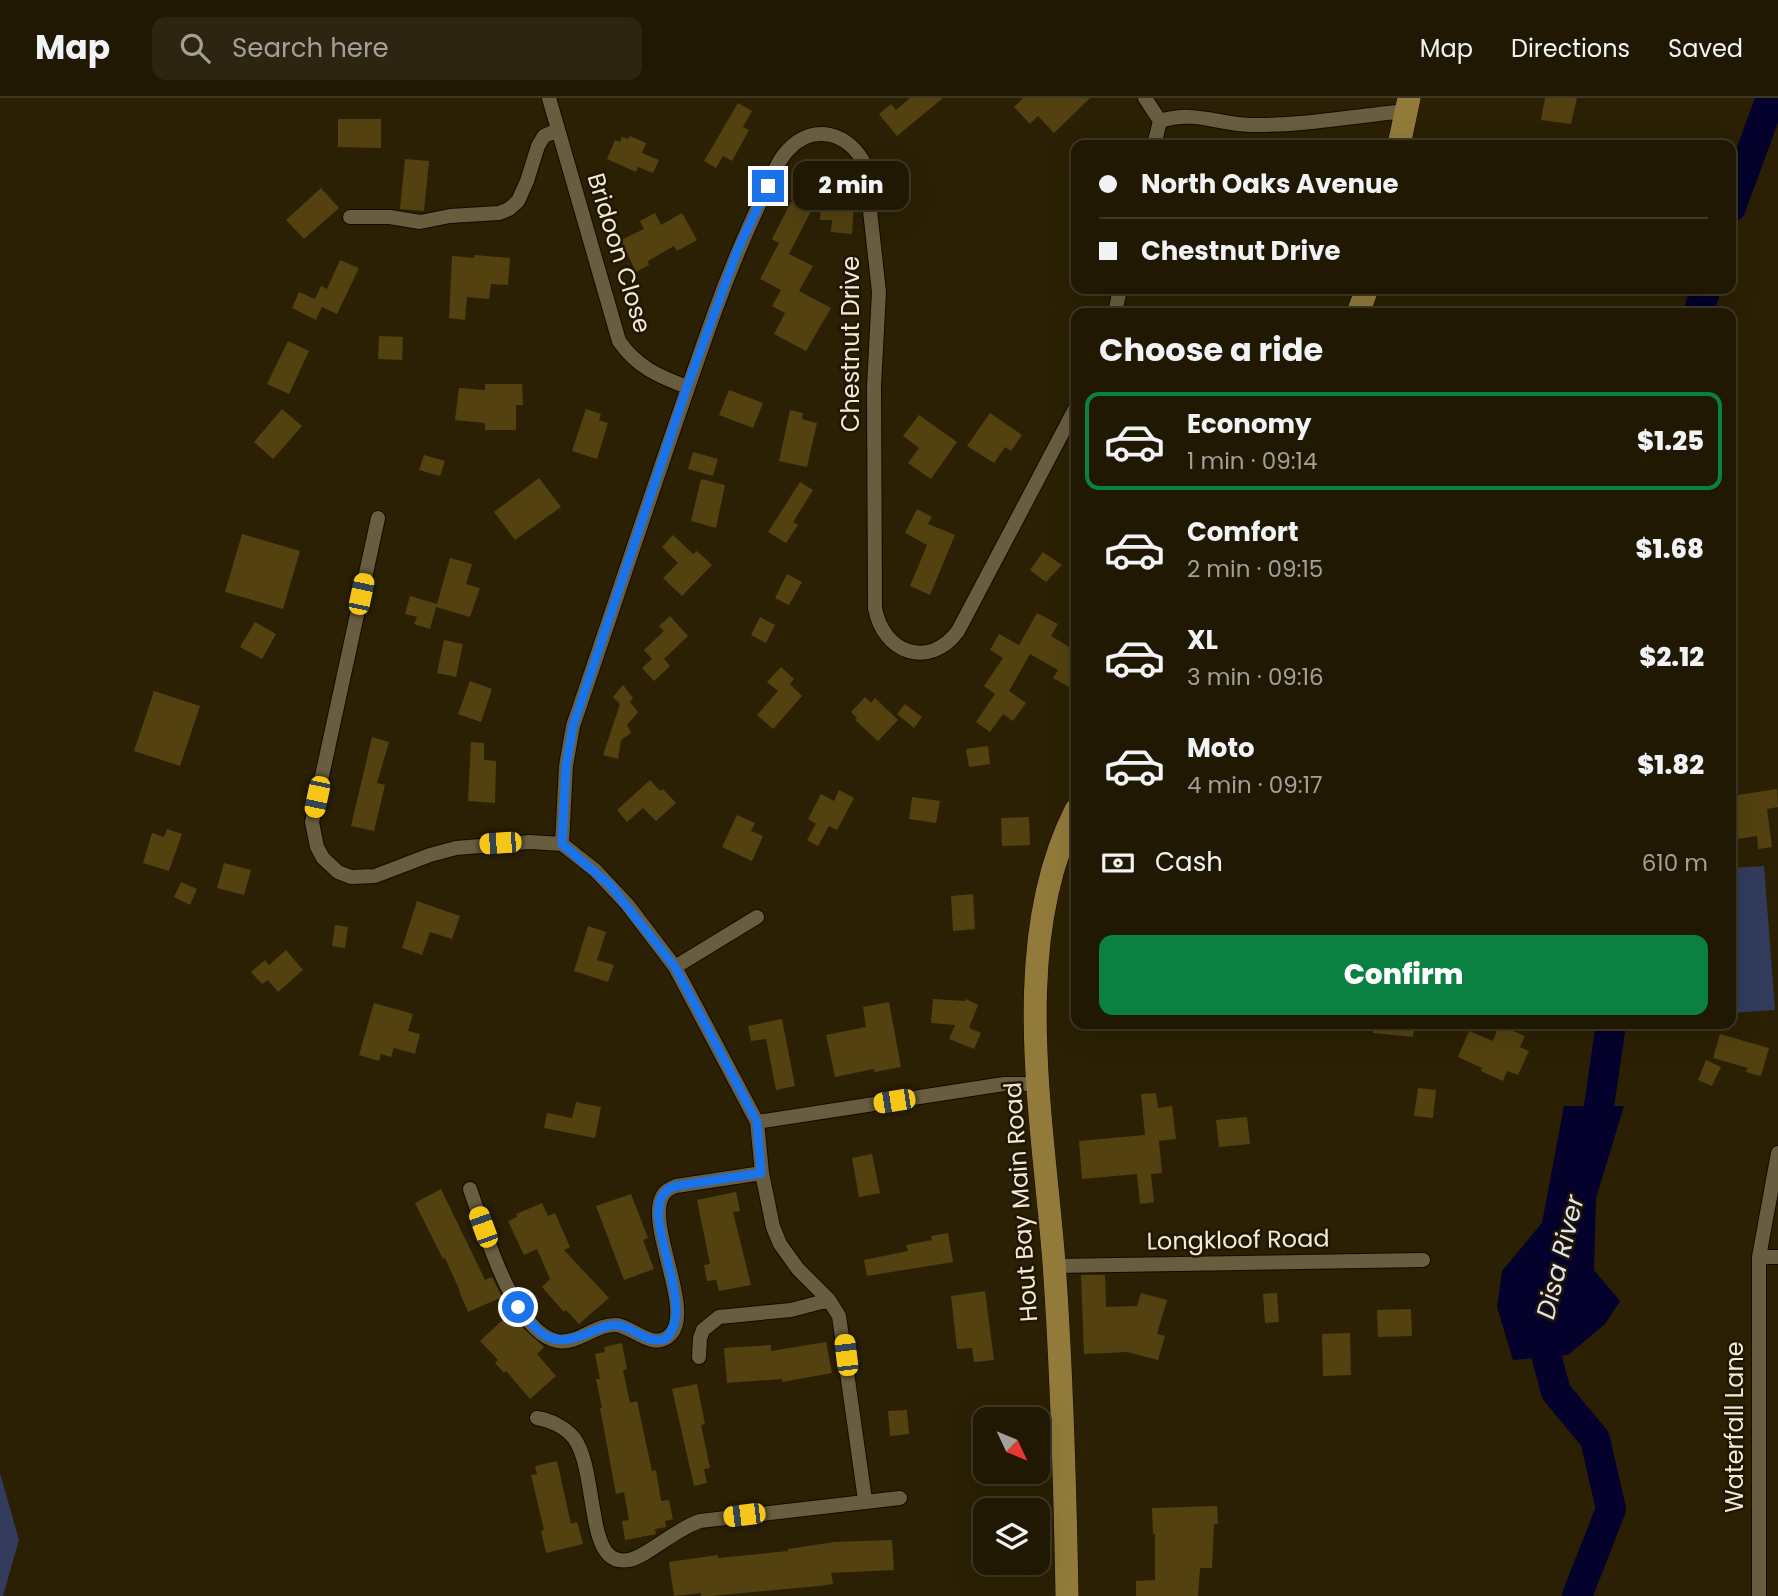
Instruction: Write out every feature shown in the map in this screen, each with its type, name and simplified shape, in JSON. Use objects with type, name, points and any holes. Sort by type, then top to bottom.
[{"type":"main road","points":[[1400,140],[1408,104]]},
{"type":"main road","name":"Hout Bay Main Road","points":[[1066,1596],[1054,1266],[1038,1084],[1036,970],[1045,903],[1053,871],[1071,823]]},
{"type":"street","name":"Bridoon Close","points":[[549,98],[619,341],[642,368],[687,387]]},
{"type":"street","points":[[1145,98],[1160,121],[1155,140]]},
{"type":"street","points":[[1160,121],[1189,115],[1230,123],[1272,124],[1408,104]]},
{"type":"street","points":[[351,216],[420,222],[450,216],[499,213],[509,209],[518,201],[544,136],[558,130]]},
{"type":"street","name":"Chestnut Drive","points":[[562,844],[566,766],[573,726],[687,387],[738,249],[781,159],[797,141],[827,134],[849,142],[865,165],[868,180],[879,292],[874,386],[875,608],[882,632],[896,646],[923,652],[939,649],[958,631],[1071,416]]},
{"type":"street","points":[[378,518],[312,822],[317,847],[323,858],[338,872],[351,877],[375,876],[443,851],[475,845],[530,842],[562,844],[610,885],[675,967],[757,1122],[761,1173],[773,1227],[780,1244],[798,1269],[829,1300],[839,1316],[864,1500]]},
{"type":"street","points":[[675,967],[757,917]]},
{"type":"street","points":[[757,1122],[1004,1084],[1038,1084]]},
{"type":"street","name":"Waterfall Lane","points":[[1759,1596],[1759,1257],[1778,1153]]},
{"type":"street","points":[[470,1189],[507,1289],[539,1332],[558,1341],[614,1325],[650,1340],[660,1340],[670,1334],[676,1323],[676,1306],[659,1218],[661,1199],[665,1191],[676,1186],[761,1173]]},
{"type":"street","points":[[1759,1257],[1778,1257]]},
{"type":"street","name":"Longkloof Road","points":[[1054,1266],[1423,1260]]},
{"type":"street","points":[[699,1357],[700,1338],[710,1323],[719,1317],[790,1310],[829,1300]]},
{"type":"street","points":[[537,1418],[564,1429],[575,1440],[583,1458],[601,1544],[611,1558],[617,1560],[632,1559],[676,1532],[700,1521],[864,1500],[900,1498]]},
{"type":"shaded area","points":[[1764,866],[1775,1010],[1736,1013],[1736,868]]},
{"type":"shaded area","points":[[0,1473],[19,1540],[3,1596],[0,1596]]},
{"type":"water","points":[[1564,1106],[1624,1106],[1596,1198],[1594,1270],[1620,1301],[1605,1324],[1568,1355],[1513,1360],[1497,1307],[1502,1271],[1542,1223]]},
{"type":"building","points":[[910,98],[943,98],[897,136],[879,114],[891,104],[896,110]]},
{"type":"building","points":[[1023,98],[1090,98],[1054,133],[1038,116],[1030,124],[1014,107]]},
{"type":"building","points":[[1545,98],[1577,98],[1571,124],[1541,120]]},
{"type":"building","points":[[738,103],[752,111],[743,127],[749,130],[732,161],[723,156],[716,168],[704,161]]},
{"type":"building","points":[[338,119],[381,119],[381,148],[338,147]]},
{"type":"building","points":[[630,136],[646,143],[642,153],[659,160],[653,173],[638,167],[636,172],[607,159],[615,140],[620,142],[622,137],[628,139]]},
{"type":"building","points":[[405,159],[429,161],[424,211],[400,209]]},
{"type":"building","points":[[823,178],[844,179],[843,190],[850,191],[849,201],[854,201],[852,234],[831,232],[832,220],[820,220]]},
{"type":"building","points":[[321,188],[339,208],[304,239],[286,220]]},
{"type":"building","points":[[791,202],[811,211],[789,254],[813,266],[799,291],[831,308],[806,351],[774,334],[785,313],[772,306],[781,290],[760,279],[779,243],[772,239]]},
{"type":"building","points":[[655,213],[661,225],[682,213],[697,240],[677,251],[674,246],[648,261],[649,265],[636,272],[621,240],[644,229],[640,221]]},
{"type":"building","points":[[474,255],[510,258],[508,285],[491,284],[489,299],[467,297],[465,320],[449,318],[452,256],[474,258]]},
{"type":"building","points":[[340,260],[359,268],[337,314],[322,307],[316,320],[292,308],[299,292],[315,299],[321,286],[327,289]]},
{"type":"building","points":[[379,336],[403,337],[402,360],[378,359]]},
{"type":"building","points":[[288,341],[309,351],[289,394],[267,384]]},
{"type":"building","points":[[485,384],[522,384],[523,405],[516,405],[516,430],[485,430],[485,423],[455,420],[459,388],[485,390]]},
{"type":"building","points":[[729,390],[763,403],[753,428],[719,415]]},
{"type":"building","points":[[282,409],[302,426],[273,459],[254,442]]},
{"type":"building","points":[[586,409],[601,414],[599,420],[608,423],[597,459],[572,451]]},
{"type":"building","points":[[790,410],[803,413],[802,419],[817,423],[807,467],[779,461]]},
{"type":"building","points":[[990,413],[1022,435],[1011,451],[1005,447],[994,463],[967,446]]},
{"type":"building","points":[[919,415],[957,442],[931,479],[908,463],[919,448],[903,436]]},
{"type":"building","points":[[693,452],[718,459],[713,476],[688,469]]},
{"type":"building","points":[[424,455],[445,461],[440,476],[419,470]]},
{"type":"building","points":[[539,478],[561,507],[515,540],[494,512]]},
{"type":"building","points":[[701,479],[725,485],[716,528],[691,521]]},
{"type":"building","points":[[800,482],[813,490],[793,522],[798,525],[786,543],[768,532]]},
{"type":"building","points":[[917,509],[932,517],[928,524],[955,535],[930,595],[910,586],[927,545],[905,533]]},
{"type":"building","points":[[242,534],[300,551],[283,609],[225,592]]},
{"type":"building","points":[[673,535],[693,554],[697,551],[712,565],[682,596],[663,578],[678,563],[662,547]]},
{"type":"building","points":[[1043,552],[1062,565],[1046,582],[1030,570]]},
{"type":"building","points":[[450,558],[472,564],[466,584],[480,588],[470,617],[436,607],[430,629],[414,624],[417,617],[405,614],[410,596],[437,604]]},
{"type":"building","points":[[787,574],[802,582],[789,605],[775,598]]},
{"type":"building","points":[[1037,613],[1058,624],[1051,636],[1071,648],[1071,688],[1053,678],[1058,670],[1030,654],[1009,691],[1026,703],[1013,721],[1003,714],[990,732],[976,722],[995,694],[984,686],[1003,658],[990,650],[999,634],[1019,645]]},
{"type":"building","points":[[670,616],[688,636],[664,659],[670,666],[654,681],[642,668],[652,659],[644,650],[664,631],[659,626]]},
{"type":"building","points":[[760,617],[775,625],[766,643],[751,635]]},
{"type":"building","points":[[255,622],[276,634],[262,659],[240,647]]},
{"type":"building","points":[[444,640],[463,644],[456,677],[437,673]]},
{"type":"building","points":[[781,667],[794,679],[790,684],[802,696],[773,729],[757,715],[778,691],[767,682]]},
{"type":"building","points":[[470,681],[492,689],[481,722],[458,714]]},
{"type":"building","points":[[623,685],[633,698],[630,702],[638,712],[627,725],[631,733],[621,740],[618,759],[603,755],[620,704],[613,697]]},
{"type":"building","points":[[154,691],[200,706],[180,766],[134,751]]},
{"type":"building","points":[[865,697],[871,703],[875,698],[898,720],[878,741],[855,720],[857,718],[851,712]]},
{"type":"building","points":[[905,704],[922,717],[914,728],[897,714]]},
{"type":"building","points":[[372,737],[389,742],[377,783],[385,785],[374,831],[351,826]]},
{"type":"building","points":[[471,742],[484,743],[484,760],[496,761],[495,803],[468,801]]},
{"type":"building","points":[[988,746],[990,764],[969,767],[966,749]]},
{"type":"building","points":[[650,780],[676,803],[656,821],[643,808],[627,822],[617,810]]},
{"type":"building","points":[[1777,789],[1778,807],[1767,809],[1772,847],[1758,849],[1757,836],[1737,839],[1736,795]]},
{"type":"building","points":[[839,790],[854,798],[837,830],[829,826],[818,846],[807,840],[816,824],[808,819],[821,794],[834,801]]},
{"type":"building","points":[[912,797],[940,801],[936,823],[909,819]]},
{"type":"building","points":[[737,815],[755,823],[751,831],[763,836],[752,861],[722,847]]},
{"type":"building","points":[[1029,817],[1030,845],[1002,846],[1001,818]]},
{"type":"building","points":[[167,829],[182,834],[169,871],[143,863],[152,833],[164,837]]},
{"type":"building","points":[[224,863],[251,870],[244,895],[217,888]]},
{"type":"building","points":[[181,882],[197,889],[190,905],[174,897]]},
{"type":"building","points":[[973,894],[975,929],[953,931],[951,896]]},
{"type":"building","points":[[417,901],[460,916],[452,939],[430,932],[422,955],[402,948]]},
{"type":"building","points":[[335,925],[348,927],[345,948],[332,946]]},
{"type":"building","points":[[588,926],[606,932],[597,960],[614,965],[608,982],[574,971]]},
{"type":"building","points":[[286,950],[303,970],[278,992],[268,980],[262,984],[251,972],[265,960],[269,965]]},
{"type":"building","points":[[933,999],[966,999],[978,1005],[969,1028],[981,1033],[974,1049],[949,1039],[955,1025],[931,1023]]},
{"type":"building","points":[[889,1002],[901,1067],[835,1077],[826,1035],[866,1027],[863,1007]]},
{"type":"building","points":[[374,1003],[413,1014],[408,1031],[420,1034],[415,1054],[394,1048],[391,1057],[381,1054],[379,1061],[359,1055]]},
{"type":"building","points":[[782,1019],[795,1086],[776,1090],[766,1039],[751,1041],[748,1026]]},
{"type":"building","points":[[1373,1029],[1414,1029],[1413,1037],[1373,1033]]},
{"type":"building","points":[[1498,1029],[1508,1029],[1525,1036],[1520,1047],[1529,1051],[1518,1075],[1507,1071],[1503,1081],[1458,1057],[1469,1031],[1493,1041]]},
{"type":"building","points":[[1720,1034],[1769,1048],[1761,1076],[1746,1072],[1748,1068],[1713,1058]]},
{"type":"building","points":[[1706,1060],[1721,1067],[1712,1086],[1698,1080]]},
{"type":"building","points":[[1418,1088],[1436,1090],[1433,1118],[1414,1116]]},
{"type":"building","points":[[1156,1093],[1158,1108],[1172,1106],[1176,1139],[1159,1141],[1162,1173],[1151,1174],[1154,1202],[1140,1204],[1137,1174],[1082,1179],[1079,1141],[1145,1135],[1141,1094]]},
{"type":"building","points":[[576,1102],[601,1107],[595,1138],[544,1128],[547,1113],[572,1118]]},
{"type":"building","points":[[1247,1117],[1250,1144],[1219,1147],[1216,1120]]},
{"type":"building","points":[[872,1154],[880,1193],[859,1197],[852,1158]]},
{"type":"building","points":[[441,1189],[485,1280],[492,1277],[502,1297],[468,1312],[445,1258],[443,1259],[415,1203]]},
{"type":"building","points":[[736,1192],[740,1211],[733,1212],[751,1285],[719,1291],[716,1280],[707,1281],[704,1265],[710,1264],[697,1200]]},
{"type":"building","points":[[631,1194],[648,1238],[643,1240],[654,1269],[624,1280],[596,1206]]},
{"type":"building","points":[[542,1203],[548,1216],[555,1213],[570,1247],[564,1250],[609,1298],[579,1324],[566,1310],[564,1312],[542,1287],[550,1279],[537,1249],[524,1255],[508,1221],[517,1217],[516,1214]]},
{"type":"building","points":[[948,1233],[953,1262],[867,1276],[864,1260],[908,1251],[906,1245],[932,1240],[931,1236]]},
{"type":"building","points":[[1081,1275],[1105,1275],[1106,1307],[1137,1306],[1141,1293],[1167,1300],[1157,1334],[1165,1336],[1158,1360],[1127,1352],[1084,1354]]},
{"type":"building","points":[[985,1291],[994,1360],[974,1362],[972,1348],[957,1349],[951,1296]]},
{"type":"building","points":[[1277,1293],[1279,1322],[1265,1323],[1263,1294]]},
{"type":"building","points":[[1411,1309],[1412,1336],[1378,1337],[1377,1310]]},
{"type":"building","points":[[511,1312],[520,1325],[544,1347],[537,1354],[556,1376],[530,1399],[506,1371],[504,1373],[495,1363],[498,1360],[480,1341]]},
{"type":"building","points":[[1350,1333],[1351,1375],[1323,1376],[1322,1334]]},
{"type":"building","points":[[826,1342],[832,1373],[782,1382],[782,1379],[727,1383],[724,1348],[771,1345],[771,1351]]},
{"type":"building","points":[[622,1343],[627,1369],[623,1370],[630,1403],[637,1401],[652,1471],[656,1470],[661,1501],[669,1500],[673,1519],[665,1521],[666,1527],[655,1529],[656,1534],[625,1540],[622,1521],[629,1520],[624,1492],[616,1494],[600,1408],[596,1379],[600,1379],[595,1354],[605,1352],[604,1347]]},
{"type":"building","points":[[697,1384],[705,1424],[701,1425],[710,1468],[704,1469],[707,1483],[694,1486],[672,1389]]},
{"type":"building","points":[[907,1410],[909,1434],[890,1436],[888,1411]]},
{"type":"building","points":[[557,1461],[571,1524],[577,1522],[583,1544],[546,1553],[541,1531],[544,1530],[531,1475],[537,1474],[535,1466]]},
{"type":"building","points":[[1217,1506],[1218,1524],[1214,1524],[1212,1568],[1200,1568],[1198,1596],[1136,1596],[1136,1581],[1155,1580],[1152,1508]]},
{"type":"building","points":[[892,1540],[894,1570],[831,1573],[833,1584],[819,1586],[711,1596],[701,1596],[701,1593],[674,1596],[669,1562],[718,1555],[718,1558],[788,1551],[834,1542]]},
{"type":"waterway","name":"Disa River","points":[[1736,193],[1771,98]]},
{"type":"waterway","name":"Disa River","points":[[1700,308],[1704,294]]},
{"type":"waterway","name":"Disa River","points":[[1588,1146],[1599,1106],[1610,1029]]},
{"type":"waterway","name":"Disa River","points":[[1544,1320],[1540,1332],[1556,1392],[1595,1439],[1611,1509],[1577,1596]]},
{"type":"route","points":[[518,1307],[539,1332],[558,1341],[614,1325],[650,1340],[665,1339],[676,1323],[676,1306],[659,1218],[659,1208],[665,1191],[697,1182],[761,1173],[757,1122],[675,967],[610,885],[562,844],[566,766],[573,726],[687,387],[738,249],[768,186]]}]
